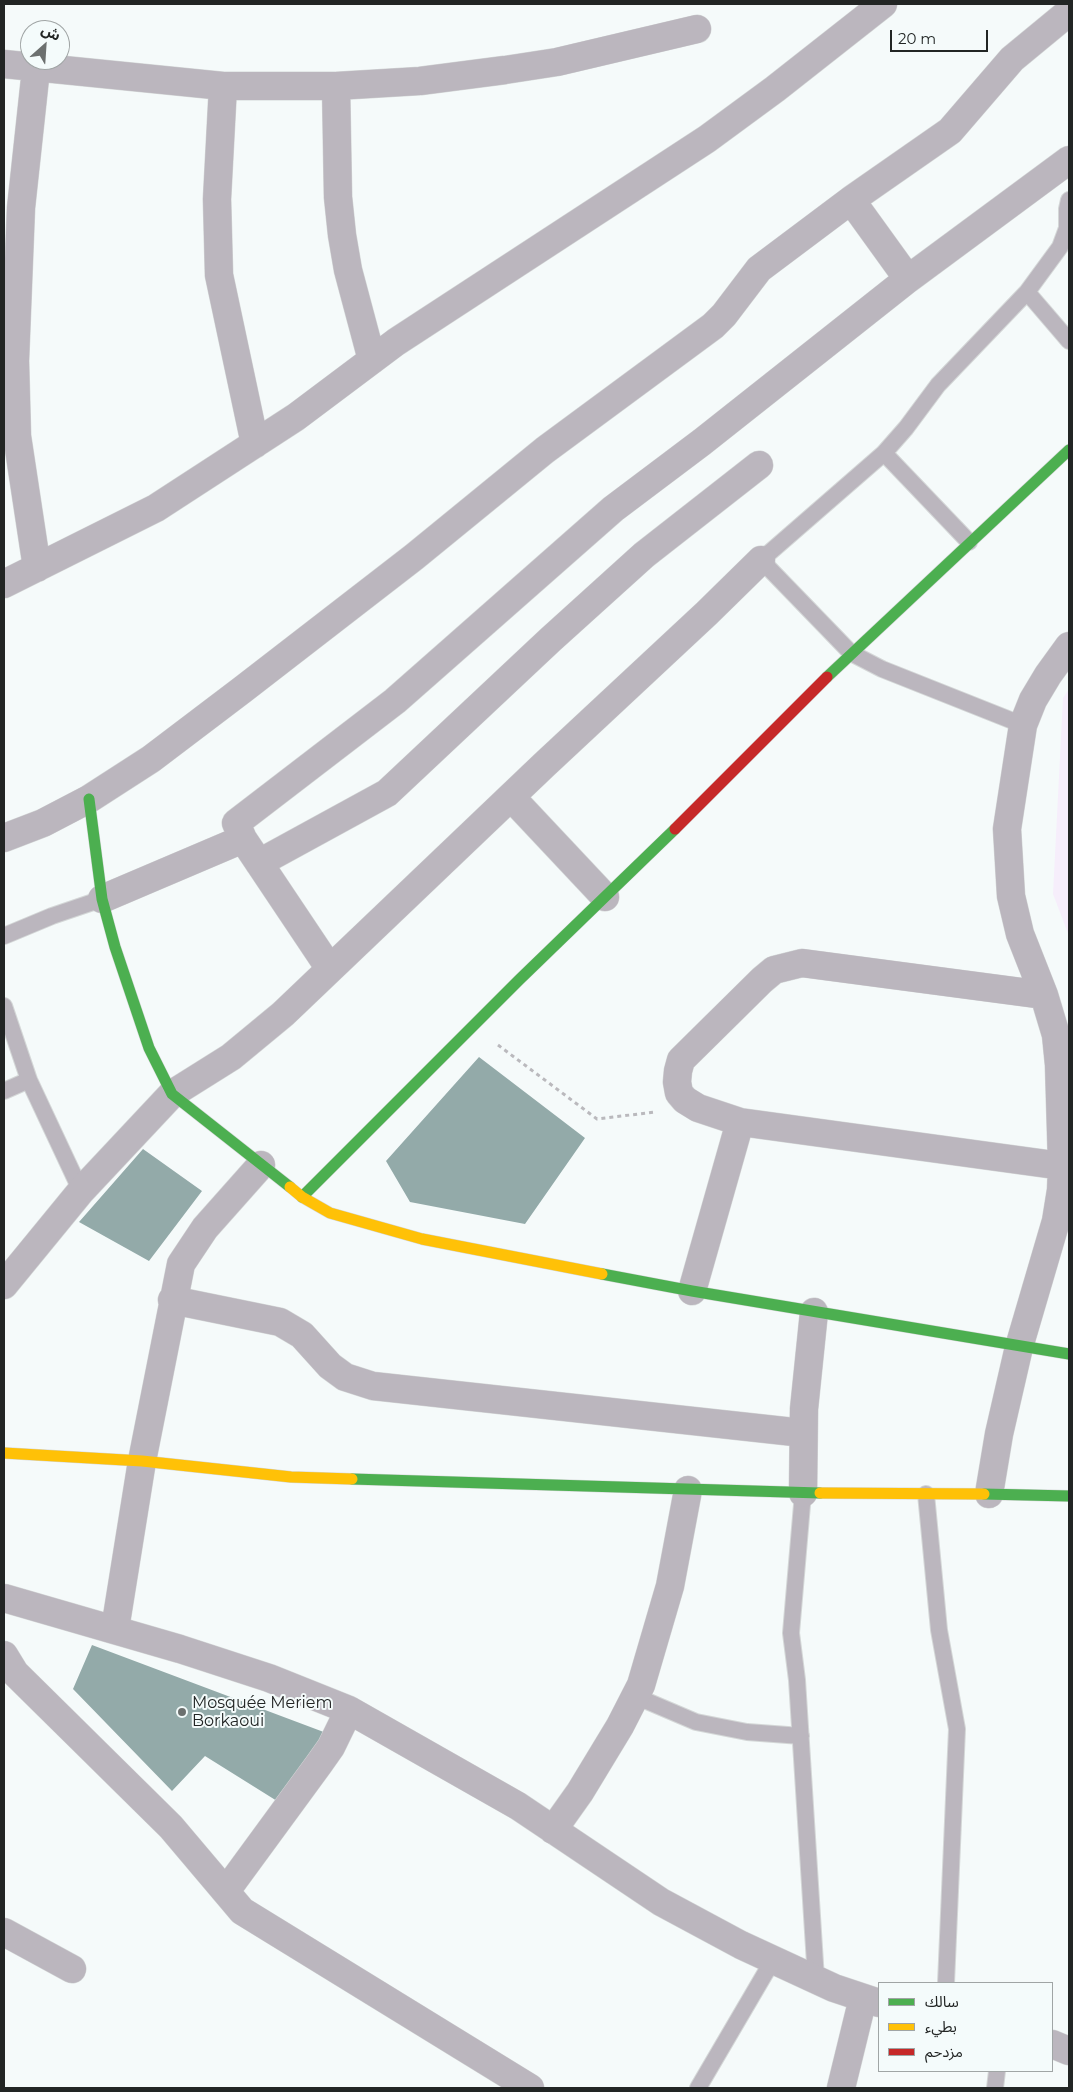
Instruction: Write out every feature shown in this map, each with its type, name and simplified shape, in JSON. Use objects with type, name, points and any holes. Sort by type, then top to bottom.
[{"type":"street","points":[[4,584],[156,508],[296,417],[396,342],[707,139],[775,89],[883,4]]},
{"type":"street","points":[[4,838],[43,823],[89,799],[151,759],[414,557],[545,450],[713,326],[724,315],[759,269],[851,200],[950,131],[1012,59],[1069,12]]},
{"type":"street","points":[[57,70],[223,86],[336,86],[420,81],[557,62],[697,29]]},
{"type":"street","points":[[4,64],[20,66]]},
{"type":"street","points":[[36,70],[21,208],[15,361],[17,436],[37,568]]},
{"type":"street","points":[[223,86],[217,199],[219,275],[255,444]]},
{"type":"street","points":[[336,86],[338,197],[342,235],[348,270],[372,360]]},
{"type":"street","points":[[330,969],[243,839],[236,823],[395,701],[613,509],[702,442],[908,279],[1069,160]]},
{"type":"street","points":[[851,200],[908,279]]},
{"type":"street","points":[[302,1197],[473,1026],[724,782],[851,653],[1069,450]]},
{"type":"street","points":[[259,863],[387,793],[550,640],[644,555],[759,465]]},
{"type":"street","points":[[4,1285],[81,1191],[172,1094],[231,1057],[282,1014],[708,613],[761,560]]},
{"type":"street","points":[[989,1494],[999,1434],[1018,1348],[1056,1221],[1061,1190],[1062,1166],[1059,1065],[1056,1034],[1044,995],[1020,934],[1011,896],[1007,830],[1023,724],[1038,692],[1069,646]]},
{"type":"street","points":[[511,797],[605,897]]},
{"type":"street","points":[[89,799],[102,899],[115,947],[149,1048],[172,1094],[302,1197],[330,1212],[422,1240],[692,1291],[1018,1348],[1069,1354]]},
{"type":"street","points":[[102,899],[243,839]]},
{"type":"street","points":[[1044,995],[802,963],[785,966],[774,970],[762,980],[681,1060],[677,1082],[679,1092],[685,1100],[698,1108],[740,1122],[1062,1166]]},
{"type":"street","points":[[692,1291],[740,1122]]},
{"type":"street","points":[[115,1629],[142,1460],[180,1264],[205,1228],[262,1165]]},
{"type":"street","points":[[172,1300],[280,1322],[302,1335],[330,1366],[345,1377],[373,1386],[803,1433]]},
{"type":"street","points":[[802,1493],[804,1409],[814,1312]]},
{"type":"street","points":[[4,1453],[142,1460],[291,1478],[802,1493],[1069,1496]]},
{"type":"street","points":[[553,1830],[580,1792],[620,1726],[641,1685],[670,1586],[688,1490]]},
{"type":"street","points":[[4,1598],[115,1629],[270,1678],[349,1710],[518,1806],[661,1902],[773,1960],[834,1988],[871,2000],[842,2088]]},
{"type":"street","points":[[4,1655],[15,1672],[170,1827],[242,1911],[530,2088]]},
{"type":"street","points":[[226,1892],[331,1747],[349,1710]]},
{"type":"street","points":[[4,1932],[72,1969]]},
{"type":"lane","points":[[1023,724],[882,669],[851,653],[761,560],[884,453],[906,428],[938,385],[1027,292],[1060,247],[1067,228],[1069,200]]},
{"type":"lane","points":[[1027,292],[1069,341]]},
{"type":"lane","points":[[884,453],[969,542]]},
{"type":"lane","points":[[4,936],[52,916],[102,899]]},
{"type":"lane","points":[[4,1006],[29,1080],[81,1191]]},
{"type":"lane","points":[[4,1091],[29,1080]]},
{"type":"lane","points":[[802,1493],[791,1633],[797,1680],[816,1980]]},
{"type":"lane","points":[[926,1494],[939,1630],[957,1729],[946,1982]]},
{"type":"lane","points":[[635,1696],[696,1722],[747,1732],[800,1736]]},
{"type":"lane","points":[[698,2088],[773,1960]]},
{"type":"lane","points":[[995,2088],[997,2072]]},
{"type":"path","points":[[473,1026],[596,1119],[698,1108]]},
{"type":"shaded area","points":[[1069,689],[1069,936],[1053,894],[1063,698]]},
{"type":"building","points":[[479,1057],[585,1138],[525,1224],[410,1202],[386,1161]]},
{"type":"building","points":[[143,1149],[202,1191],[149,1261],[79,1222]]},
{"type":"building","name":"Mosquée Meriem Borkaoui","points":[[92,1645],[329,1734],[277,1801],[205,1756],[172,1791],[73,1689]]},
{"type":"traffic: fast","points":[[827,677],[1069,450]]},
{"type":"traffic: fast","points":[[89,799],[102,899],[115,947],[149,1048],[172,1094],[290,1187]]},
{"type":"traffic: fast","points":[[302,1197],[519,980],[675,829]]},
{"type":"traffic: fast","points":[[602,1274],[692,1291],[1069,1354]]},
{"type":"traffic: fast","points":[[352,1479],[820,1493]]},
{"type":"traffic: fast","points":[[984,1494],[1069,1496]]},
{"type":"traffic: slow","points":[[290,1187],[302,1197],[330,1213],[422,1239],[602,1274]]},
{"type":"traffic: slow","points":[[4,1453],[142,1461],[291,1477],[352,1479]]},
{"type":"traffic: slow","points":[[820,1493],[984,1494]]},
{"type":"traffic: jam","points":[[675,829],[827,677]]},
{"type":"place","name":"Mosquée Meriem Borkaoui","points":[[182,1712]]}]
